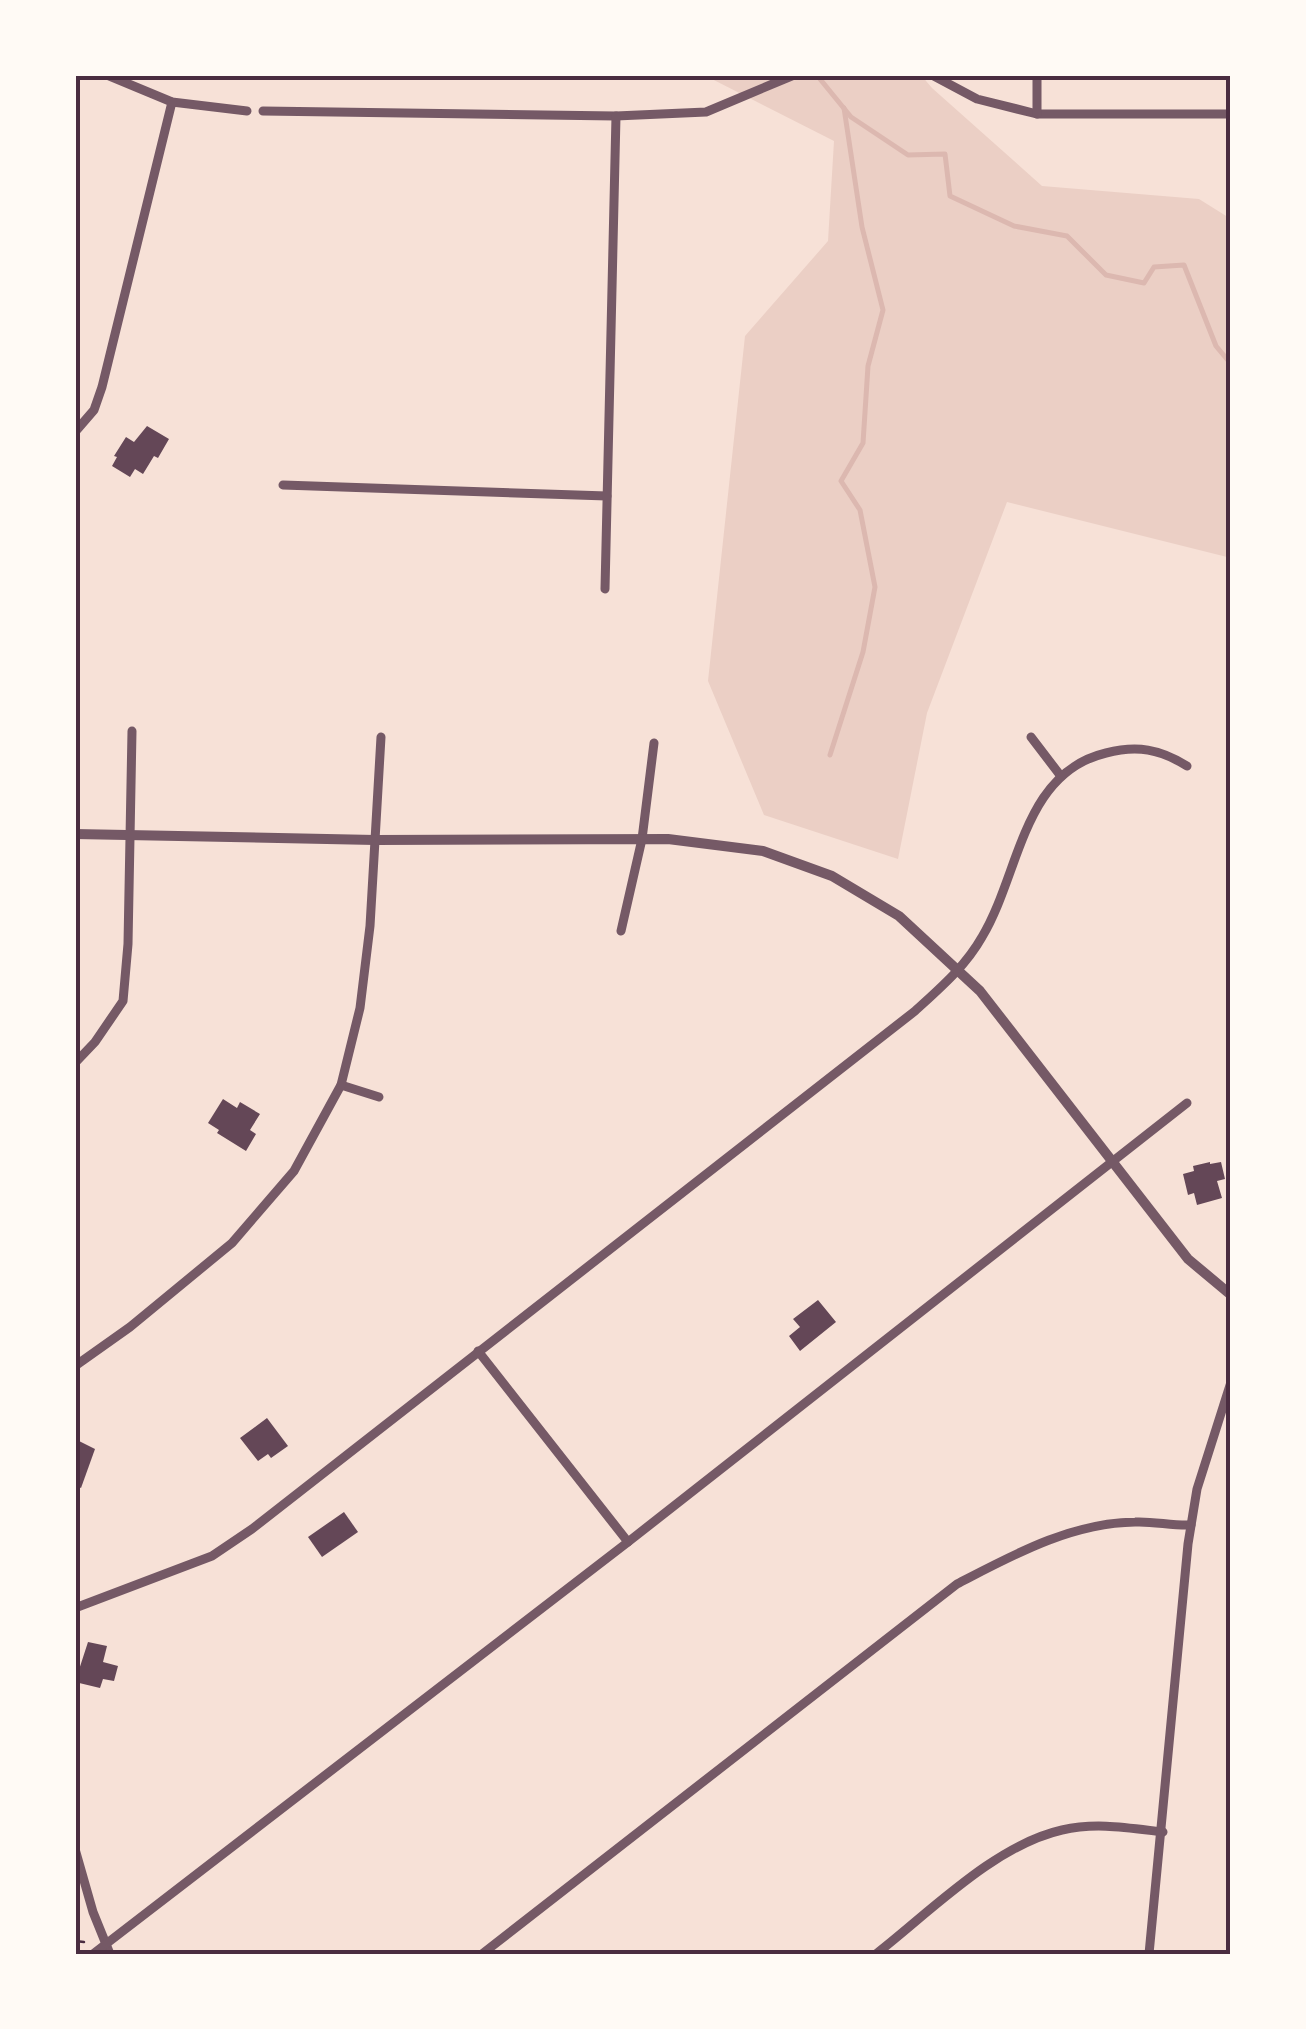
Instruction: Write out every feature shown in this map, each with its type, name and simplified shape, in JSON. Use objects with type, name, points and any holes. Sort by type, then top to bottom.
[{"type":"street","points":[[106,75],[172,102],[248,111]]},
{"type":"street","points":[[263,111],[616,116],[706,112],[794,75]]},
{"type":"street","points":[[932,75],[976,99],[1037,114],[1231,114]]},
{"type":"street","points":[[1037,75],[1037,114]]},
{"type":"street","points":[[75,432],[94,410],[102,387],[172,102]]},
{"type":"street","points":[[604,589],[616,116]]},
{"type":"street","points":[[283,484],[607,496]]},
{"type":"street","points":[[75,1062],[87,1053],[123,1001],[128,944],[132,731]]},
{"type":"street","points":[[75,1366],[232,1244],[294,1171],[341,1085],[360,1008],[370,926],[381,737]]},
{"type":"street","points":[[1031,737],[1060,775]]},
{"type":"street","points":[[622,931],[642,839],[654,743]]},
{"type":"street","points":[[75,1608],[212,1556],[885,1035],[958,972],[982,938],[998,908],[1028,825],[1060,775],[1090,756],[1146,748],[1187,766]]},
{"type":"street","points":[[75,834],[375,840],[668,839],[763,852],[832,876],[900,916],[980,991],[1188,1259],[1231,1294]]},
{"type":"street","points":[[341,1085],[379,1097]]},
{"type":"street","points":[[92,1954],[108,1949],[1187,1103]]},
{"type":"street","points":[[478,1351],[628,1542]]},
{"type":"street","points":[[1149,1954],[1191,1525],[1231,1382]]},
{"type":"street","points":[[482,1954],[957,1584],[1024,1549],[1088,1527],[1137,1522],[1191,1525]]},
{"type":"street","points":[[876,1954],[979,1872],[1007,1853],[1046,1835],[1102,1825],[1163,1832]]},
{"type":"street","points":[[75,1849],[108,1949]]},
{"type":"shaded area","points":[[704,75],[921,75],[1042,186],[1199,199],[1231,219],[1231,558],[1007,502],[927,713],[898,859],[764,815],[708,681],[745,336],[828,241],[834,141]]},
{"type":"building","points":[[147,426],[169,439],[143,474],[135,469],[130,477],[112,466],[117,457],[114,456],[126,437],[134,442]]},
{"type":"building","points":[[223,1099],[237,1108],[240,1102],[260,1114],[250,1130],[256,1134],[246,1151],[208,1123]]},
{"type":"building","points":[[1221,1162],[1225,1179],[1217,1181],[1222,1198],[1197,1205],[1194,1193],[1188,1195],[1183,1174],[1194,1171],[1193,1166]]},
{"type":"building","points":[[818,1300],[836,1322],[800,1351],[789,1336],[800,1327],[793,1319]]},
{"type":"building","points":[[267,1418],[288,1446],[271,1458],[268,1454],[258,1461],[240,1438]]},
{"type":"building","points":[[75,1439],[95,1449],[81,1488],[75,1485]]},
{"type":"building","points":[[344,1512],[358,1532],[322,1557],[308,1537]]},
{"type":"building","points":[[88,1642],[107,1646],[103,1662],[118,1666],[114,1681],[103,1679],[100,1688],[75,1682]]},
{"type":"waterway","points":[[820,79],[851,117],[908,155],[945,154],[950,196],[1014,226],[1067,236],[1106,275],[1144,283],[1154,267],[1184,265],[1216,346],[1231,364]]},
{"type":"waterway","points":[[830,755],[863,652],[875,587],[860,510],[841,481],[863,443],[868,366],[883,310],[862,227],[844,108]]}]
